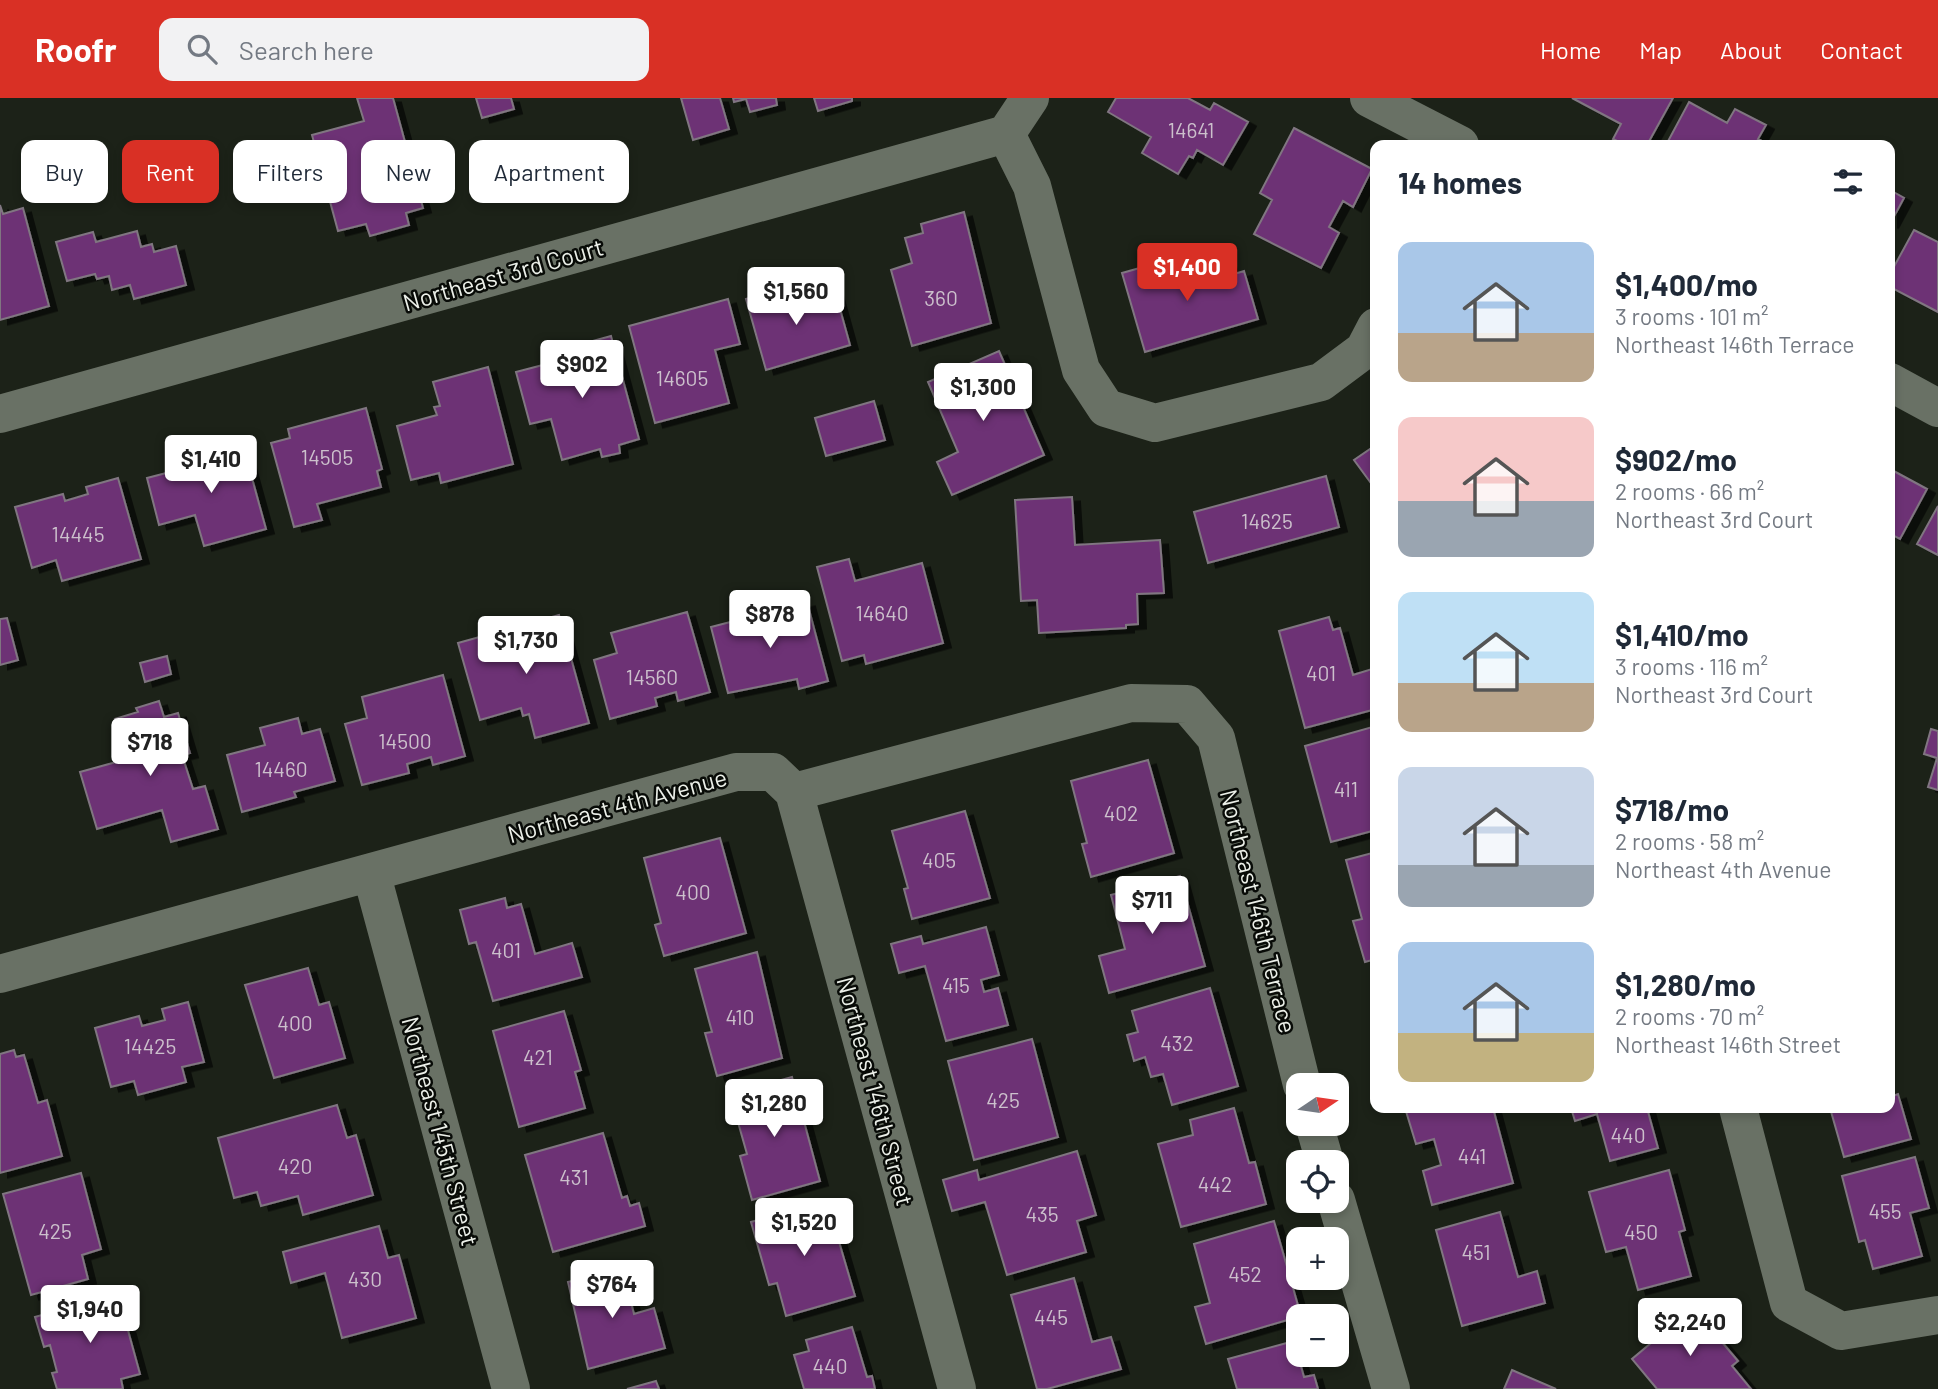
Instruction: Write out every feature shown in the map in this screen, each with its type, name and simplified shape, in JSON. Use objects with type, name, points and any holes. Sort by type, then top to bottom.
[{"type":"street","points":[[1030,98],[1006,134],[1032,186],[1081,370],[1106,408],[1155,423],[1321,382],[1363,350],[1370,338]]},
{"type":"street","points":[[1369,98],[1450,140]]},
{"type":"street","name":"Northeast 3rd Court","points":[[0,414],[1006,134]]},
{"type":"street","points":[[1895,385],[1938,408]]},
{"type":"street","name":"Northeast 146th Terrace","points":[[794,792],[1131,703],[1187,704],[1216,738],[1299,1073]]},
{"type":"street","name":"Northeast 4th Avenue","points":[[0,974],[736,772],[773,772],[794,792]]},
{"type":"street","name":"Northeast 146th Street","points":[[794,792],[957,1389]]},
{"type":"street","name":"Northeast 145th Street","points":[[371,872],[511,1389]]},
{"type":"street","points":[[1739,1113],[1789,1303],[1842,1331],[1938,1315]]},
{"type":"street","points":[[1340,1213],[1391,1389]]},
{"type":"building","points":[[357,98],[393,98],[404,140],[361,140],[361,203],[422,203],[423,208],[406,213],[409,225],[370,236],[366,224],[338,231],[330,203],[347,203],[347,140],[313,140],[312,135],[364,121]]},
{"type":"building","points":[[476,98],[511,98],[514,109],[482,118]]},
{"type":"building","points":[[681,98],[720,98],[729,129],[693,140]]},
{"type":"building","points":[[733,98],[776,98],[777,105],[750,112],[746,99],[734,102]]},
{"type":"building","points":[[814,98],[852,98],[852,101],[818,111]]},
{"type":"building","points":[[1116,98],[1188,98],[1210,110],[1214,103],[1248,122],[1223,165],[1197,150],[1193,158],[1189,156],[1178,174],[1142,153],[1151,137],[1108,112]]},
{"type":"building","points":[[1572,98],[1673,98],[1650,140],[1613,139],[1621,124]]},
{"type":"building","points":[[1689,102],[1727,123],[1735,109],[1766,125],[1760,140],[1669,140]]},
{"type":"building","points":[[1294,128],[1370,168],[1353,207],[1343,201],[1329,227],[1339,233],[1321,268],[1254,234],[1272,200],[1260,193]]},
{"type":"building","points":[[1895,193],[1904,198],[1895,215]]},
{"type":"building","points":[[0,205],[3,214],[23,208],[49,306],[0,320]]},
{"type":"building","points":[[964,212],[991,323],[912,346],[891,270],[912,263],[905,238],[923,233],[921,224]]},
{"type":"building","points":[[1914,230],[1938,242],[1938,312],[1895,290],[1895,265]]},
{"type":"building","points":[[137,231],[141,247],[152,244],[154,252],[176,246],[186,285],[134,299],[130,285],[112,290],[109,276],[97,279],[95,274],[67,281],[56,242],[93,232],[96,242]]},
{"type":"building","points":[[1161,262],[1166,281],[1228,262],[1231,275],[1244,271],[1258,319],[1145,352],[1122,273]]},
{"type":"building","points":[[784,288],[790,310],[803,305],[801,300],[835,291],[850,345],[766,370],[746,299]]},
{"type":"building","points":[[728,299],[740,344],[715,350],[729,403],[655,423],[629,326]]},
{"type":"building","points":[[611,336],[639,439],[619,445],[620,453],[602,457],[600,449],[562,460],[551,419],[530,424],[516,372],[562,360],[560,350]]},
{"type":"building","points":[[999,351],[1044,455],[952,495],[937,462],[958,452],[928,382]]},
{"type":"building","points":[[488,367],[513,464],[441,483],[439,473],[411,480],[397,426],[437,415],[434,407],[440,406],[433,382]]},
{"type":"building","points":[[874,401],[885,440],[826,456],[815,418]]},
{"type":"building","points":[[366,408],[382,469],[377,471],[381,487],[317,504],[322,520],[294,527],[271,443],[290,438],[288,429]]},
{"type":"building","points":[[242,442],[266,529],[204,546],[195,515],[159,525],[147,478],[197,465],[194,455]]},
{"type":"building","points":[[1370,449],[1370,482],[1354,460]]},
{"type":"building","points":[[1895,472],[1927,489],[1900,539],[1895,536]]},
{"type":"building","points":[[1326,476],[1339,527],[1208,563],[1194,512]]},
{"type":"building","points":[[118,478],[141,559],[62,581],[56,560],[32,568],[15,507],[63,494],[65,501],[88,494],[86,487]]},
{"type":"building","points":[[1072,497],[1075,545],[1160,540],[1164,593],[1137,594],[1138,624],[1126,625],[1126,628],[1039,633],[1037,600],[1021,601],[1015,500]]},
{"type":"building","points":[[1938,506],[1938,555],[1917,544]]},
{"type":"building","points":[[849,559],[855,581],[922,563],[943,643],[866,664],[864,655],[842,661],[817,567]]},
{"type":"building","points":[[807,602],[828,681],[799,689],[797,679],[728,693],[711,627]]},
{"type":"building","points":[[687,612],[710,692],[678,701],[676,692],[655,698],[657,706],[610,719],[594,660],[617,653],[611,633]]},
{"type":"building","points":[[559,615],[589,723],[535,738],[529,714],[523,716],[521,708],[480,720],[458,643]]},
{"type":"building","points":[[1329,617],[1333,630],[1340,628],[1353,675],[1370,670],[1370,711],[1305,728],[1279,631]]},
{"type":"building","points":[[7,618],[18,660],[0,665],[0,619]]},
{"type":"building","points":[[167,656],[171,674],[145,682],[140,663]]},
{"type":"building","points":[[443,675],[465,756],[433,765],[431,757],[407,764],[409,773],[362,785],[345,724],[367,718],[362,697]]},
{"type":"building","points":[[159,701],[164,717],[178,713],[190,753],[182,755],[193,789],[205,786],[218,829],[171,842],[162,810],[97,829],[80,772],[127,759],[115,719],[138,712],[136,708]]},
{"type":"building","points":[[298,718],[302,734],[320,729],[335,781],[294,792],[296,797],[242,812],[227,755],[265,745],[260,728]]},
{"type":"building","points":[[1370,728],[1370,832],[1331,842],[1305,746]]},
{"type":"building","points":[[1931,729],[1938,731],[1938,790],[1928,787],[1937,758],[1924,754]]},
{"type":"building","points":[[1148,760],[1174,853],[1091,877],[1082,844],[1087,843],[1071,781]]},
{"type":"building","points":[[965,811],[990,898],[912,919],[904,889],[908,888],[892,831]]},
{"type":"building","points":[[720,838],[746,933],[664,956],[655,925],[661,923],[644,858]]},
{"type":"building","points":[[1370,854],[1370,961],[1365,962],[1353,921],[1362,919],[1346,860]]},
{"type":"building","points":[[1180,876],[1205,966],[1109,993],[1099,956],[1125,949],[1111,895]]},
{"type":"building","points":[[505,898],[507,908],[521,904],[535,954],[572,943],[582,977],[493,1001],[476,942],[469,944],[460,910]]},
{"type":"building","points":[[986,927],[999,975],[981,980],[984,992],[998,988],[1008,1025],[946,1041],[925,966],[899,973],[891,944],[921,936],[923,944]]},
{"type":"building","points":[[757,952],[782,1058],[717,1076],[705,1033],[712,1032],[695,969]]},
{"type":"building","points":[[308,968],[319,1005],[329,1002],[345,1058],[274,1078],[245,985]]},
{"type":"building","points":[[1210,988],[1238,1086],[1172,1105],[1163,1074],[1151,1077],[1145,1057],[1134,1061],[1127,1035],[1138,1032],[1132,1011]]},
{"type":"building","points":[[188,1002],[204,1062],[182,1067],[186,1082],[138,1095],[134,1081],[111,1087],[95,1028],[139,1016],[142,1026],[165,1020],[162,1009]]},
{"type":"building","points":[[564,1011],[581,1070],[575,1072],[585,1108],[519,1127],[493,1031]]},
{"type":"building","points":[[1032,1039],[1058,1137],[974,1160],[948,1061]]},
{"type":"building","points":[[14,1050],[16,1057],[24,1055],[38,1103],[47,1100],[62,1156],[0,1173],[0,1054]]},
{"type":"building","points":[[792,1077],[820,1181],[752,1200],[740,1156],[747,1154],[730,1094]]},
{"type":"building","points":[[1898,1094],[1911,1139],[1844,1157],[1831,1113],[1895,1113],[1895,1095]]},
{"type":"building","points":[[337,1105],[347,1138],[356,1135],[373,1195],[303,1215],[298,1196],[261,1206],[257,1192],[234,1198],[218,1138]]},
{"type":"building","points":[[1234,1108],[1249,1163],[1255,1162],[1266,1204],[1181,1227],[1158,1144],[1193,1135],[1190,1120]]},
{"type":"building","points":[[1407,1113],[1494,1113],[1513,1183],[1432,1205],[1423,1171],[1441,1165],[1434,1139],[1416,1144]]},
{"type":"building","points":[[1573,1113],[1648,1113],[1658,1148],[1610,1161],[1597,1114],[1575,1121]]},
{"type":"building","points":[[603,1133],[622,1198],[627,1196],[630,1206],[639,1203],[645,1226],[553,1252],[525,1155]]},
{"type":"building","points":[[1077,1151],[1096,1215],[1077,1221],[1086,1252],[1007,1275],[985,1202],[952,1211],[943,1180],[977,1170],[979,1180]]},
{"type":"building","points":[[1915,1157],[1929,1208],[1910,1213],[1922,1256],[1873,1269],[1865,1240],[1859,1242],[1842,1176]]},
{"type":"building","points":[[1669,1170],[1685,1230],[1679,1232],[1691,1276],[1638,1290],[1626,1247],[1606,1252],[1589,1192]]},
{"type":"building","points":[[81,1173],[101,1249],[82,1255],[88,1279],[31,1295],[3,1194]]},
{"type":"building","points":[[827,1201],[855,1296],[786,1316],[777,1283],[769,1285],[751,1222]]},
{"type":"building","points":[[1500,1212],[1518,1277],[1537,1271],[1545,1303],[1462,1326],[1436,1230]]},
{"type":"building","points":[[1274,1221],[1286,1263],[1286,1290],[1294,1290],[1298,1304],[1286,1304],[1286,1320],[1206,1344],[1195,1307],[1210,1303],[1194,1244]]},
{"type":"building","points":[[379,1226],[388,1258],[399,1255],[416,1318],[342,1338],[325,1273],[291,1283],[283,1252]]},
{"type":"building","points":[[622,1268],[634,1314],[654,1308],[665,1348],[588,1369],[568,1282]]},
{"type":"building","points":[[1074,1278],[1092,1342],[1111,1337],[1121,1369],[1047,1389],[1037,1389],[1011,1295]]},
{"type":"building","points":[[118,1294],[140,1374],[121,1379],[123,1389],[57,1389],[52,1373],[57,1372],[50,1345],[44,1347],[35,1317]]},
{"type":"building","points":[[1693,1308],[1738,1361],[1732,1366],[1751,1389],[1657,1389],[1632,1359]]},
{"type":"building","points":[[852,1327],[867,1377],[872,1376],[875,1389],[804,1389],[794,1355],[809,1351],[806,1340]]},
{"type":"building","points":[[1286,1343],[1286,1367],[1301,1367],[1304,1377],[1314,1375],[1318,1389],[1237,1389],[1228,1359]]},
{"type":"building","points":[[1512,1370],[1556,1389],[1504,1389]]},
{"type":"building","points":[[656,1381],[659,1389],[627,1389]]}]
